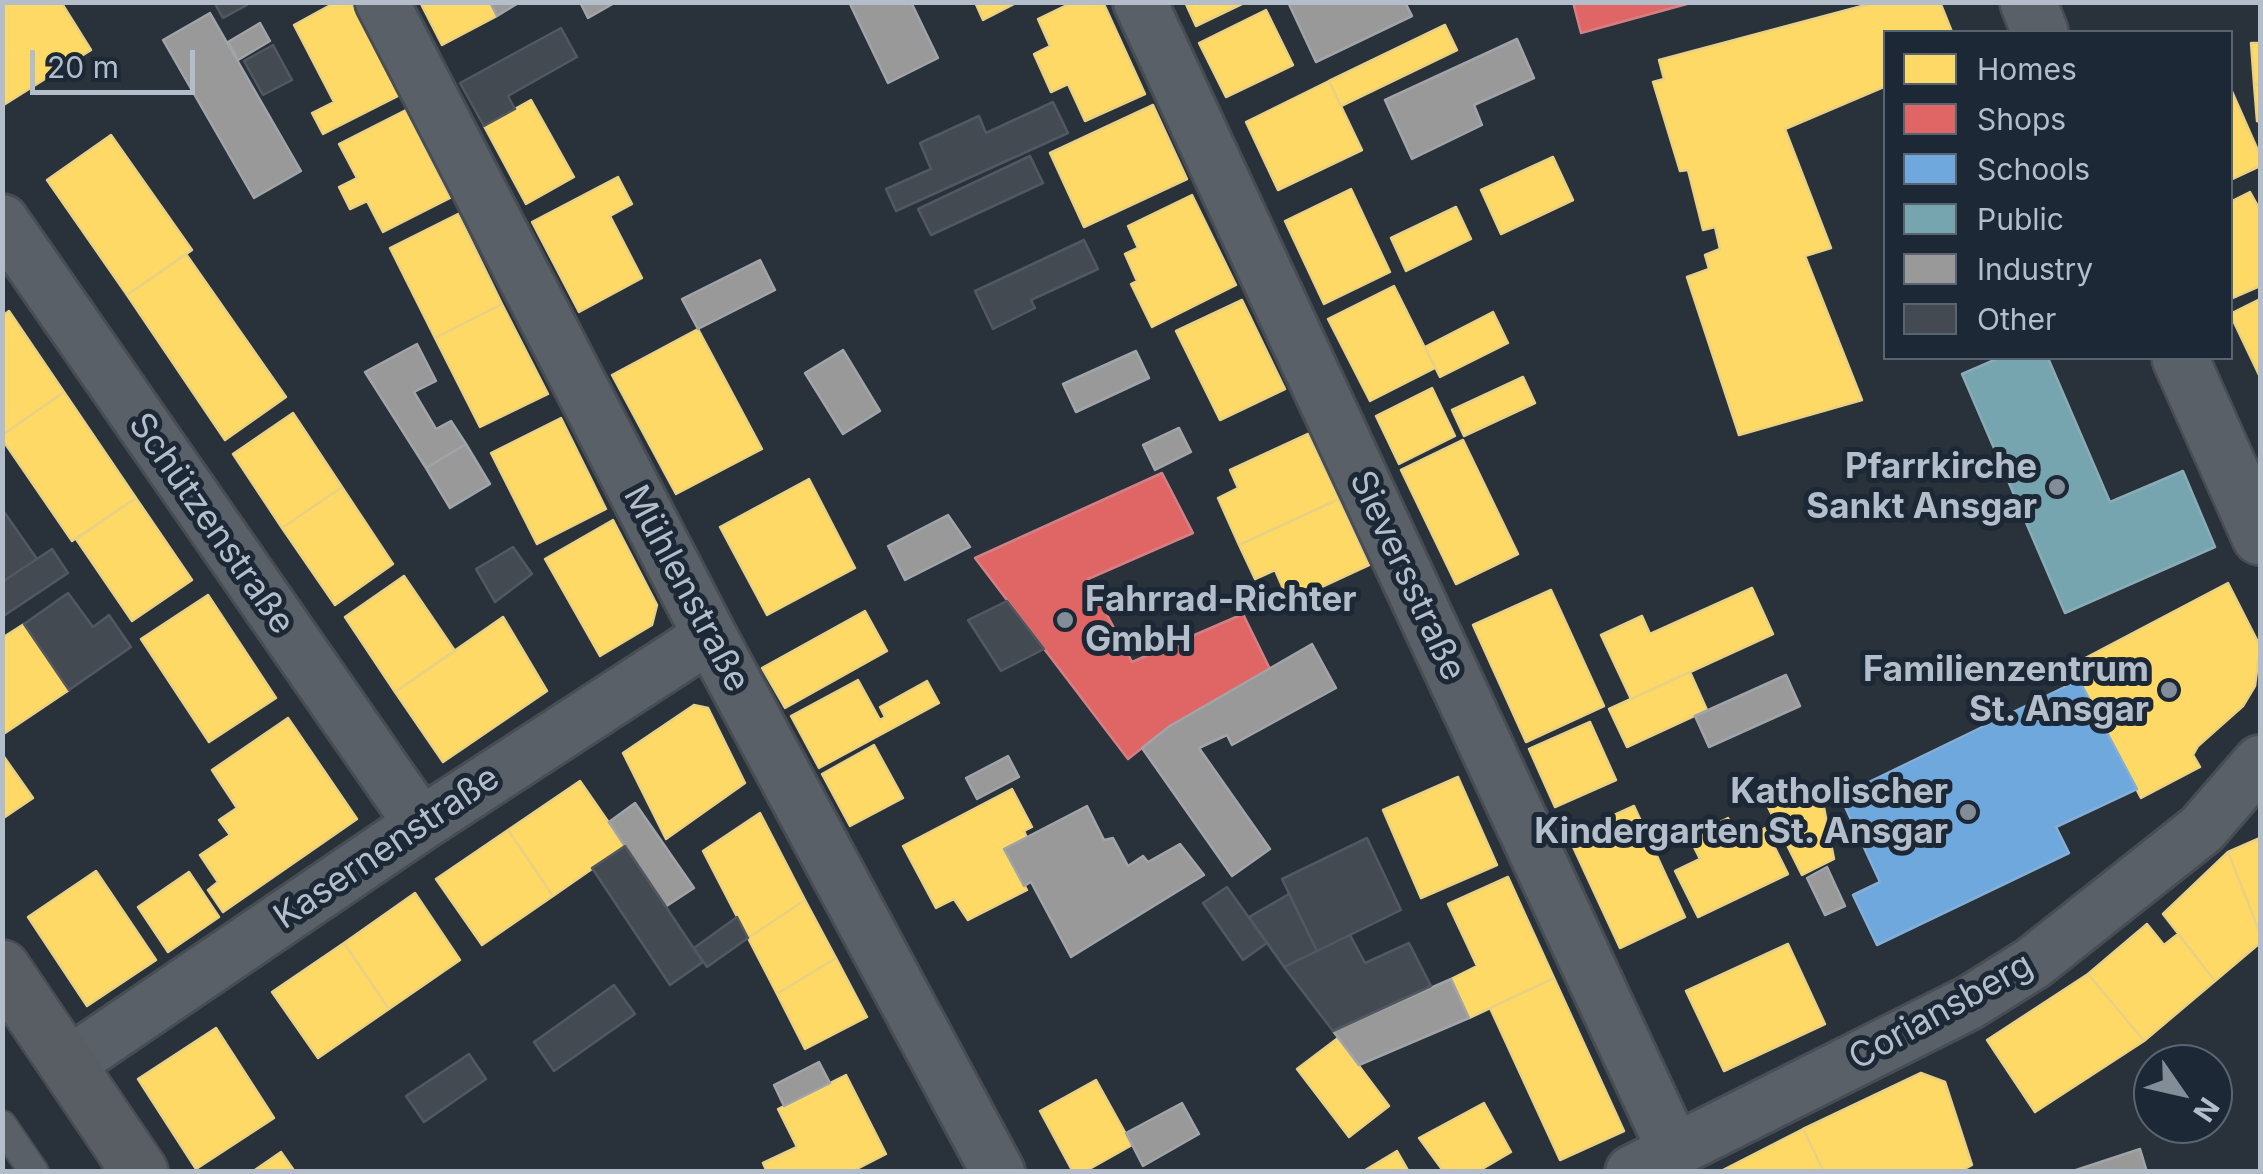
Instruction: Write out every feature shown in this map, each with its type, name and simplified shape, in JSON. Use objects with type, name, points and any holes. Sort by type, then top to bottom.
[{"type":"main road","points":[[2,968],[140,1172]]},
{"type":"street","name":"Mühlenstraße","points":[[382,2],[710,636],[998,1172]]},
{"type":"street","name":"Sieversstraße","points":[[1140,2],[1653,1160]]},
{"type":"street","points":[[2028,2],[2039,30]]},
{"type":"street","name":"Schützenstraße","points":[[2,222],[421,824]]},
{"type":"street","points":[[2181,360],[2260,537]]},
{"type":"street","name":"Kasernenstraße","points":[[68,1064],[421,824],[710,636]]},
{"type":"street","name":"Coriansberg","points":[[1653,1160],[1953,1011],[2033,963],[2202,829],[2260,762]]},
{"type":"lane","points":[[2,1125],[34,1172]]},
{"type":"building: Homes","points":[[2,2],[61,2],[91,50],[2,106]]},
{"type":"building: Homes","points":[[336,2],[351,2],[400,95],[323,134],[312,113],[334,102],[294,25]]},
{"type":"building: Homes","points":[[420,2],[490,2],[497,16],[442,45]]},
{"type":"building: Homes","points":[[975,2],[1018,2],[983,20]]},
{"type":"building: Homes","points":[[1073,2],[1103,2],[1145,94],[1085,121],[1068,84],[1051,92],[1034,54],[1050,46],[1038,19]]},
{"type":"building: Homes","points":[[1185,2],[1246,2],[1196,26]]},
{"type":"building: Homes","points":[[1877,2],[1940,2],[1951,30],[1883,30],[1883,87],[1785,129],[1831,248],[1805,256],[1862,400],[1739,435],[1687,277],[1709,269],[1705,255],[1720,249],[1715,227],[1703,230],[1688,170],[1680,171],[1653,82],[1664,79],[1659,60]]},
{"type":"building: Homes","points":[[1266,10],[1293,65],[1226,97],[1199,43]]},
{"type":"building: Homes","points":[[1445,25],[1457,50],[1341,106],[1329,81]]},
{"type":"building: Homes","points":[[2251,43],[2260,43],[2260,85],[2254,84]]},
{"type":"building: Homes","points":[[1329,81],[1362,150],[1278,190],[1246,122]]},
{"type":"building: Homes","points":[[2254,84],[2260,85],[2260,122],[2257,121]]},
{"type":"building: Homes","points":[[2233,94],[2260,155],[2260,166],[2233,179]]},
{"type":"building: Homes","points":[[531,100],[574,177],[526,204],[484,126]]},
{"type":"building: Homes","points":[[1153,105],[1187,179],[1084,227],[1050,153]]},
{"type":"building: Homes","points":[[406,110],[450,198],[383,232],[367,201],[350,209],[339,187],[357,178],[339,144]]},
{"type":"building: Homes","points":[[111,135],[192,250],[127,295],[47,180]]},
{"type":"building: Homes","points":[[1553,157],[1573,200],[1501,234],[1481,190]]},
{"type":"building: Homes","points":[[618,177],[632,204],[610,216],[642,278],[579,312],[532,222]]},
{"type":"building: Homes","points":[[1351,189],[1390,272],[1324,304],[1285,221]]},
{"type":"building: Homes","points":[[2250,192],[2260,210],[2260,286],[2233,298],[2233,200]]},
{"type":"building: Homes","points":[[1192,195],[1236,285],[1152,327],[1131,284],[1137,281],[1125,254],[1138,248],[1128,226]]},
{"type":"building: Homes","points":[[1456,207],[1471,239],[1406,271],[1391,238]]},
{"type":"building: Homes","points":[[458,214],[502,304],[435,338],[390,248]]},
{"type":"building: Homes","points":[[186,254],[286,397],[225,440],[127,295]]},
{"type":"building: Homes","points":[[1394,286],[1435,368],[1370,401],[1328,319]]},
{"type":"building: Homes","points":[[2260,299],[2260,377],[2233,320],[2233,312]]},
{"type":"building: Homes","points":[[1242,300],[1285,389],[1220,420],[1176,331]]},
{"type":"building: Homes","points":[[502,304],[548,394],[480,427],[435,338]]},
{"type":"building: Homes","points":[[9,311],[64,392],[4,434],[2,316]]},
{"type":"building: Homes","points":[[1493,312],[1508,343],[1440,377],[1425,347]]},
{"type":"building: Homes","points":[[698,329],[762,449],[676,494],[612,375]]},
{"type":"building: Homes","points":[[1523,377],[1535,403],[1464,436],[1452,410]]},
{"type":"building: Homes","points":[[1432,388],[1455,436],[1399,464],[1376,416]]},
{"type":"building: Homes","points":[[64,392],[136,498],[72,541],[2,439],[2,435]]},
{"type":"building: Homes","points":[[293,413],[342,487],[282,528],[233,454]]},
{"type":"building: Homes","points":[[561,418],[606,509],[537,544],[491,453]]},
{"type":"building: Homes","points":[[1308,434],[1339,499],[1239,545],[1218,498],[1238,488],[1230,470]]},
{"type":"building: Homes","points":[[1463,440],[1518,554],[1456,584],[1401,470]]},
{"type":"building: Homes","points":[[809,479],[855,568],[767,615],[720,527]]},
{"type":"building: Homes","points":[[342,487],[393,564],[335,605],[282,528]]},
{"type":"building: Homes","points":[[136,498],[192,580],[132,621],[76,539]]},
{"type":"building: Homes","points":[[1339,499],[1369,565],[1289,602],[1275,570],[1255,579],[1239,545]]},
{"type":"building: Homes","points":[[613,520],[657,605],[652,625],[600,656],[545,559]]},
{"type":"building: Homes","points":[[404,576],[455,651],[395,692],[345,617]]},
{"type":"building: Homes","name":"Familienzentrum St. Ansgar","points":[[2228,583],[2260,646],[2255,686],[2243,706],[2198,746],[2193,755],[2200,767],[2141,798],[2072,665]]},
{"type":"building: Homes","points":[[1752,588],[1773,634],[1631,699],[1601,635],[1642,616],[1650,634]]},
{"type":"building: Homes","points":[[1551,590],[1604,706],[1526,742],[1473,625]]},
{"type":"building: Homes","points":[[208,595],[276,698],[209,742],[141,639]]},
{"type":"building: Homes","points":[[865,611],[887,651],[785,708],[762,668]]},
{"type":"building: Homes","points":[[503,617],[547,691],[443,762],[395,692]]},
{"type":"building: Homes","points":[[24,624],[69,690],[2,735],[2,638]]},
{"type":"building: Homes","points":[[1690,672],[1707,710],[1627,747],[1609,709]]},
{"type":"building: Homes","points":[[858,680],[880,720],[885,717],[880,707],[927,681],[939,703],[819,768],[791,716]]},
{"type":"building: Homes","points":[[694,705],[708,708],[745,783],[666,839],[623,753]]},
{"type":"building: Homes","points":[[288,718],[357,819],[223,912],[208,890],[218,882],[200,855],[230,835],[219,820],[237,808],[212,770]]},
{"type":"building: Homes","points":[[1590,722],[1616,780],[1555,807],[1529,749]]},
{"type":"building: Homes","points":[[874,745],[903,798],[850,826],[822,774]]},
{"type":"building: Homes","points":[[2,754],[33,798],[2,819]]},
{"type":"building: Homes","points":[[1458,777],[1497,865],[1421,898],[1383,810]]},
{"type":"building: Homes","points":[[580,781],[625,846],[553,896],[508,830]]},
{"type":"building: Homes","points":[[1819,782],[1834,859],[1802,875],[1766,803]]},
{"type":"building: Homes","points":[[1012,789],[1032,827],[1024,831],[1027,838],[1004,849],[1027,890],[968,920],[954,899],[936,908],[903,846]]},
{"type":"building: Homes","points":[[1634,806],[1685,917],[1620,948],[1568,836]]},
{"type":"building: Homes","points":[[760,813],[805,900],[748,938],[703,851]]},
{"type":"building: Homes","points":[[1728,818],[1740,841],[1765,828],[1788,874],[1698,917],[1675,871],[1700,859],[1689,837]]},
{"type":"building: Homes","points":[[508,830],[553,896],[482,945],[436,879]]},
{"type":"building: Homes","points":[[2260,838],[2260,933],[2228,852]]},
{"type":"building: Homes","points":[[2228,852],[2260,933],[2260,943],[2215,981],[2163,914]]},
{"type":"building: Homes","points":[[96,871],[156,960],[87,1006],[28,917]]},
{"type":"building: Homes","points":[[189,872],[219,917],[168,952],[138,907]]},
{"type":"building: Homes","points":[[1508,877],[1554,978],[1469,1018],[1451,979],[1477,966],[1448,904]]},
{"type":"building: Homes","points":[[415,893],[460,960],[389,1009],[344,943]]},
{"type":"building: Homes","points":[[805,900],[836,958],[777,994],[748,938]]},
{"type":"building: Homes","points":[[2147,924],[2164,945],[2178,934],[2215,981],[2144,1041],[2088,974]]},
{"type":"building: Homes","points":[[344,943],[389,1009],[318,1058],[272,992]]},
{"type":"building: Homes","points":[[1788,944],[1825,1024],[1724,1071],[1686,991]]},
{"type":"building: Homes","points":[[836,958],[867,1017],[805,1049],[777,994]]},
{"type":"building: Homes","points":[[2088,974],[2144,1041],[2133,1044],[2133,1048],[2035,1112],[1987,1040]]},
{"type":"building: Homes","points":[[1554,978],[1624,1131],[1560,1160],[1490,1008]]},
{"type":"building: Homes","points":[[216,1028],[274,1118],[196,1169],[138,1079]]},
{"type":"building: Homes","points":[[1338,1038],[1389,1106],[1349,1137],[1297,1069]]},
{"type":"building: Homes","points":[[1921,1073],[1945,1082],[1972,1165],[1959,1172],[1824,1172],[1803,1129]]},
{"type":"building: Homes","points":[[846,1075],[886,1154],[851,1172],[767,1172],[763,1163],[797,1147],[778,1109]]},
{"type":"building: Homes","points":[[1096,1080],[1132,1145],[1084,1172],[1073,1172],[1040,1111]]},
{"type":"building: Homes","points":[[1484,1103],[1511,1152],[1477,1172],[1444,1172],[1419,1138]]},
{"type":"building: Homes","points":[[1803,1129],[1824,1172],[1719,1172]]},
{"type":"building: Homes","points":[[1397,1151],[1409,1172],[1362,1172]]},
{"type":"building: Homes","points":[[281,1152],[295,1172],[252,1172]]},
{"type":"building: Shops","points":[[1573,2],[1694,2],[1581,33]]},
{"type":"building: Shops","name":"Fahrrad-Richter GmbH","points":[[1162,473],[1193,533],[1088,579],[1132,662],[1243,614],[1270,669],[1170,726],[1128,759],[975,558]]},
{"type":"building: Schools","name":"Katholischer Kindergarten St. Ansgar","points":[[2079,680],[2137,789],[2056,827],[2069,853],[1877,945],[1853,895],[1880,882],[1840,796]]},
{"type":"building: Public","name":"Pfarrkirche Sankt Ansgar","points":[[1994,360],[2049,360],[2110,502],[2183,471],[2215,547],[2065,613],[1962,374]]},
{"type":"building: Industry","points":[[490,2],[520,2],[497,16]]},
{"type":"building: Industry","points":[[580,2],[616,2],[588,18]]},
{"type":"building: Industry","points":[[849,2],[911,2],[938,58],[888,83]]},
{"type":"building: Industry","points":[[1288,2],[1405,2],[1412,16],[1316,62]]},
{"type":"building: Industry","points":[[210,13],[301,171],[254,198],[163,40]]},
{"type":"building: Industry","points":[[260,23],[270,41],[238,60],[228,42]]},
{"type":"building: Industry","points":[[1517,39],[1534,78],[1474,105],[1482,125],[1412,159],[1385,100]]},
{"type":"building: Industry","points":[[760,260],[775,290],[698,329],[682,299]]},
{"type":"building: Industry","points":[[417,344],[436,381],[414,392],[436,429],[451,421],[466,444],[426,468],[365,372]]},
{"type":"building: Industry","points":[[843,350],[880,411],[843,434],[805,373]]},
{"type":"building: Industry","points":[[1136,351],[1149,378],[1076,412],[1063,384]]},
{"type":"building: Industry","points":[[1179,428],[1191,452],[1155,470],[1143,445]]},
{"type":"building: Industry","points":[[466,444],[490,484],[450,508],[426,468]]},
{"type":"building: Industry","points":[[948,515],[970,547],[905,580],[888,546]]},
{"type":"building: Industry","points":[[1312,644],[1336,688],[1232,745],[1227,735],[1199,748],[1270,849],[1232,876],[1142,748],[1170,726]]},
{"type":"building: Industry","points":[[1786,675],[1800,706],[1709,747],[1695,716]]},
{"type":"building: Industry","points":[[1008,756],[1019,777],[977,799],[966,778]]},
{"type":"building: Industry","points":[[635,803],[694,888],[665,907],[609,822]]},
{"type":"building: Industry","points":[[1087,806],[1104,840],[1113,838],[1128,866],[1143,856],[1148,862],[1180,844],[1204,875],[1071,957],[1031,882],[1024,886],[1004,849]]},
{"type":"building: Industry","points":[[1827,867],[1845,906],[1825,915],[1807,878]]},
{"type":"building: Industry","points":[[1451,979],[1469,1018],[1359,1065],[1333,1031]]},
{"type":"building: Industry","points":[[819,1062],[830,1083],[784,1106],[774,1085]]},
{"type":"building: Industry","points":[[1182,1103],[1199,1134],[1143,1166],[1126,1133]]},
{"type":"building: Industry","points":[[2140,1149],[2147,1172],[2070,1172]]},
{"type":"building: Other","points":[[214,2],[246,2],[247,5],[223,18]]},
{"type":"building: Other","points":[[561,28],[577,57],[508,96],[515,109],[484,126],[460,83]]},
{"type":"building: Other","points":[[273,45],[292,80],[263,95],[244,61]]},
{"type":"building: Other","points":[[1053,102],[1068,133],[896,211],[886,189],[931,169],[920,143],[979,116],[986,133]]},
{"type":"building: Other","points":[[1030,156],[1043,183],[931,235],[918,209]]},
{"type":"building: Other","points":[[1084,240],[1098,269],[1031,300],[1035,308],[993,329],[975,291]]},
{"type":"building: Other","points":[[2,509],[37,559],[2,582]]},
{"type":"building: Other","points":[[513,547],[532,574],[495,602],[476,569]]},
{"type":"building: Other","points":[[52,549],[68,573],[2,617],[2,582]]},
{"type":"building: Other","points":[[68,593],[93,627],[109,615],[131,647],[69,690],[24,624]]},
{"type":"building: Other","points":[[1007,601],[1044,649],[1001,671],[968,620]]},
{"type":"building: Other","points":[[1367,838],[1401,910],[1317,951],[1282,879]]},
{"type":"building: Other","points":[[625,846],[703,962],[670,985],[592,868]]},
{"type":"building: Other","points":[[1227,887],[1267,943],[1243,960],[1203,903]]},
{"type":"building: Other","points":[[1289,894],[1317,951],[1284,967],[1249,917]]},
{"type":"building: Other","points":[[737,917],[748,938],[707,967],[694,948]]},
{"type":"building: Other","points":[[1350,935],[1365,963],[1409,943],[1431,986],[1333,1031],[1284,967]]},
{"type":"building: Other","points":[[614,985],[635,1014],[554,1071],[534,1042]]},
{"type":"building: Other","points":[[469,1054],[486,1079],[424,1122],[406,1096]]},
{"type":"place","name":"Pfarrkirche Sankt Ansgar","points":[[2057,487]]},
{"type":"place","name":"Fahrrad-Richter GmbH","points":[[1065,620]]},
{"type":"place","name":"Familienzentrum St. Ansgar","points":[[2169,690]]},
{"type":"place","name":"Katholischer Kindergarten St. Ansgar","points":[[1968,812]]}]
